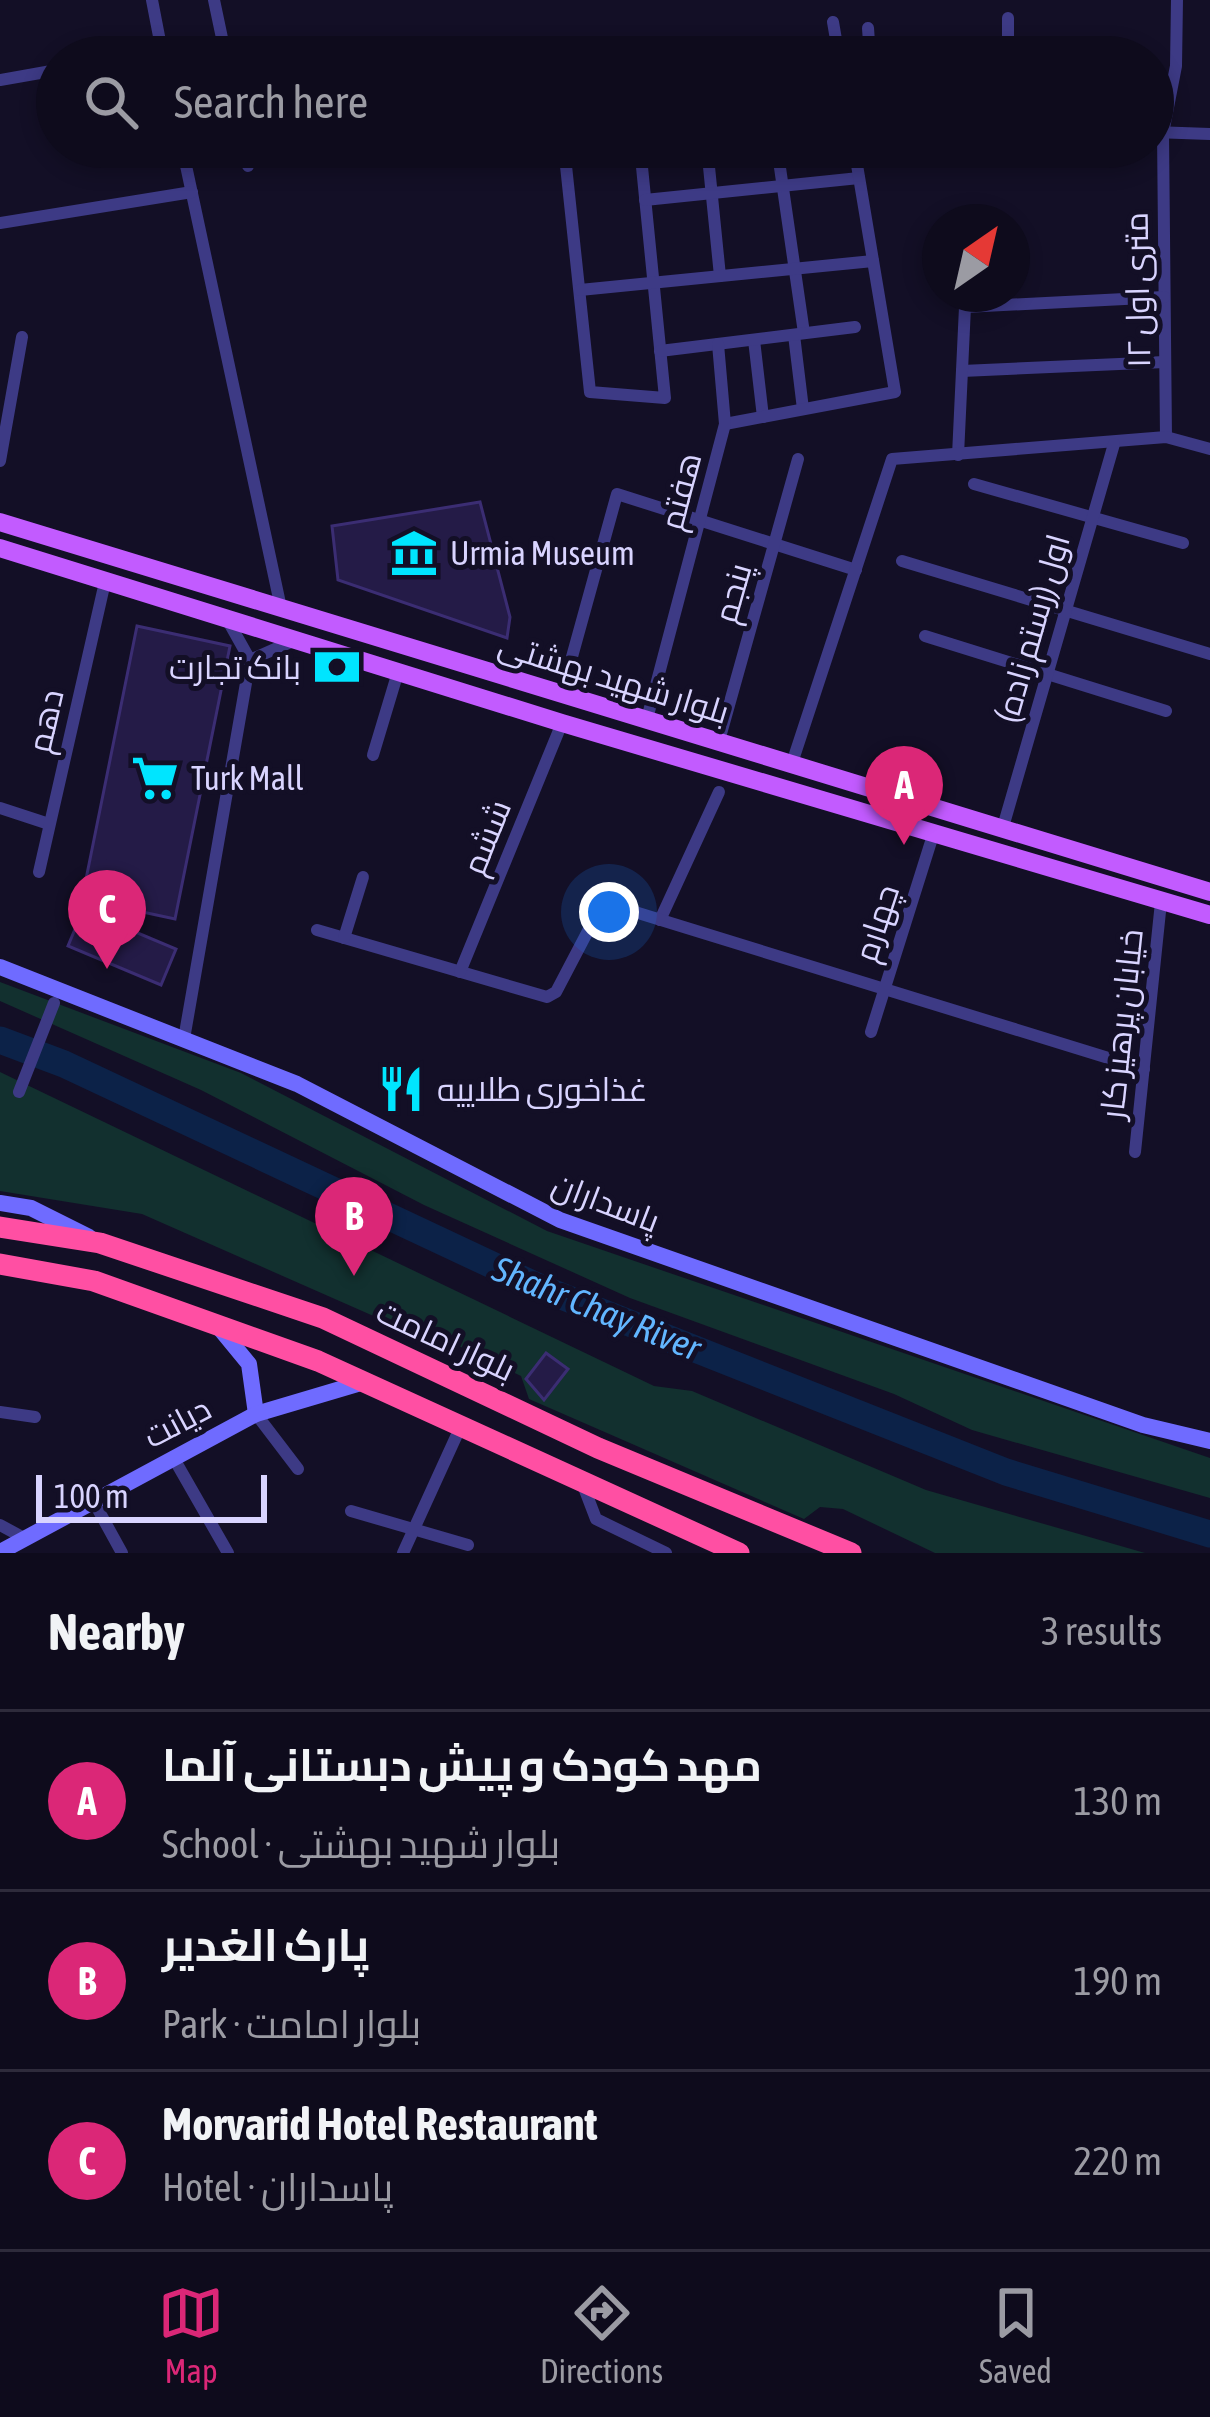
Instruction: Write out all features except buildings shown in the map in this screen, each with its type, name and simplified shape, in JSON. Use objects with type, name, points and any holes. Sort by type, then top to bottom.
[{"type":"highway","name":"بلوار امامت","points":[[0,1227],[100,1243],[323,1318],[598,1448],[851,1553]]},
{"type":"highway","points":[[0,1264],[94,1281],[210,1321],[364,1382],[739,1553]]},
{"type":"main road","name":"بلوار شهید بهشتی","points":[[0,522],[1210,892]]},
{"type":"main road","name":"بلوار شهید بهشتی","points":[[0,548],[562,723],[1210,915]]},
{"type":"main road","name":"پاسداران","points":[[0,967],[297,1084],[560,1220],[1143,1424],[1210,1441]]},
{"type":"main road","points":[[0,1203],[31,1208],[100,1243]]},
{"type":"main road","name":"دیانت","points":[[210,1321],[238,1344],[249,1364],[256,1414]]},
{"type":"main road","name":"دیانت","points":[[0,1552],[256,1414],[364,1382]]},
{"type":"street","points":[[152,0],[159,36]]},
{"type":"street","points":[[214,0],[222,36]]},
{"type":"street","name":"۱۲ متری اول","points":[[1174,72],[1177,0]]},
{"type":"street","points":[[1008,18],[1008,36]]},
{"type":"street","points":[[833,22],[835,36]]},
{"type":"street","points":[[868,28],[869,36]]},
{"type":"street","points":[[0,80],[36,74]]},
{"type":"street","points":[[1174,133],[1210,134]]},
{"type":"street","points":[[186,168],[281,608]]},
{"type":"street","points":[[566,168],[590,392],[664,398],[642,168]]},
{"type":"street","points":[[708,168],[720,276]]},
{"type":"street","points":[[780,168],[795,269],[803,409]]},
{"type":"street","points":[[725,424],[895,392],[858,168]]},
{"type":"street","name":"۱۲ متری اول","points":[[1159,168],[1166,437]]},
{"type":"street","points":[[645,200],[860,178]]},
{"type":"street","points":[[0,223],[191,192]]},
{"type":"street","points":[[580,290],[873,261]]},
{"type":"street","points":[[958,455],[965,307],[1164,297]]},
{"type":"street","points":[[660,351],[855,327]]},
{"type":"street","points":[[0,461],[22,337]]},
{"type":"street","points":[[754,340],[763,417]]},
{"type":"street","name":"هفتم","points":[[647,719],[725,424],[718,344]]},
{"type":"street","points":[[962,370],[1165,362]]},
{"type":"street","points":[[792,763],[892,459],[1166,437],[1210,449]]},
{"type":"street","name":"اول (رستم زاده)","points":[[1003,827],[1114,444]]},
{"type":"street","name":"پنجم","points":[[719,741],[798,459]]},
{"type":"street","points":[[974,484],[1094,514],[1183,543]]},
{"type":"street","points":[[562,693],[617,494],[856,570]]},
{"type":"street","points":[[902,561],[1210,654]]},
{"type":"street","name":"دهم","points":[[39,872],[105,582]]},
{"type":"street","points":[[184,1039],[250,660],[227,618]]},
{"type":"street","points":[[925,635],[1166,711]]},
{"type":"street","points":[[250,660],[297,639]]},
{"type":"street","points":[[374,755],[398,672]]},
{"type":"street","name":"ششم","points":[[460,971],[562,723]]},
{"type":"street","points":[[660,920],[719,792]]},
{"type":"street","points":[[0,808],[50,824]]},
{"type":"street","name":"چهارم","points":[[871,1032],[934,832]]},
{"type":"street","points":[[344,938],[363,877]]},
{"type":"street","name":"خیابان پرهیز کار","points":[[1135,1152],[1161,902]]},
{"type":"street","points":[[317,930],[547,997],[556,992],[604,904],[1144,1070]]},
{"type":"street","points":[[19,1092],[54,1003]]},
{"type":"street","points":[[0,1412],[35,1417]]},
{"type":"street","points":[[256,1414],[298,1469]]},
{"type":"street","points":[[403,1553],[460,1428]]},
{"type":"street","points":[[173,1457],[228,1553]]},
{"type":"street","points":[[583,1484],[596,1519],[666,1553]]},
{"type":"street","points":[[94,1502],[122,1553]]},
{"type":"street","points":[[351,1510],[468,1545]]},
{"type":"street","points":[[0,1525],[24,1538]]},
{"type":"green space","points":[[0,982],[241,1073],[547,1231],[1210,1458],[1210,1498],[972,1430],[894,1394],[630,1298],[424,1205],[201,1090],[0,1001]]},
{"type":"green space","points":[[0,1072],[654,1386],[692,1391],[926,1490],[1145,1553],[935,1553],[843,1509],[820,1507],[804,1519],[529,1399],[521,1376],[421,1328],[403,1329],[142,1214],[0,1191]]},
{"type":"waterway","name":"Shahr Chay River","points":[[0,1040],[64,1064],[541,1288],[1006,1472],[1210,1534]]},
{"type":"place","name":"Urmia Museum","points":[[414,553]]},
{"type":"place","name":"بانک تجارت","points":[[337,667]]},
{"type":"place","name":"Turk Mall","points":[[155,778]]},
{"type":"place","name":"مهد کودک و پیش دبستانی آلما","points":[[904,845]]},
{"type":"place","name":"Morvarid Hotel Restaurant","points":[[107,969]]},
{"type":"place","name":"غذاخوری طلاییه","points":[[401,1089]]},
{"type":"place","name":"پارک الغدیر","points":[[354,1276]]}]
